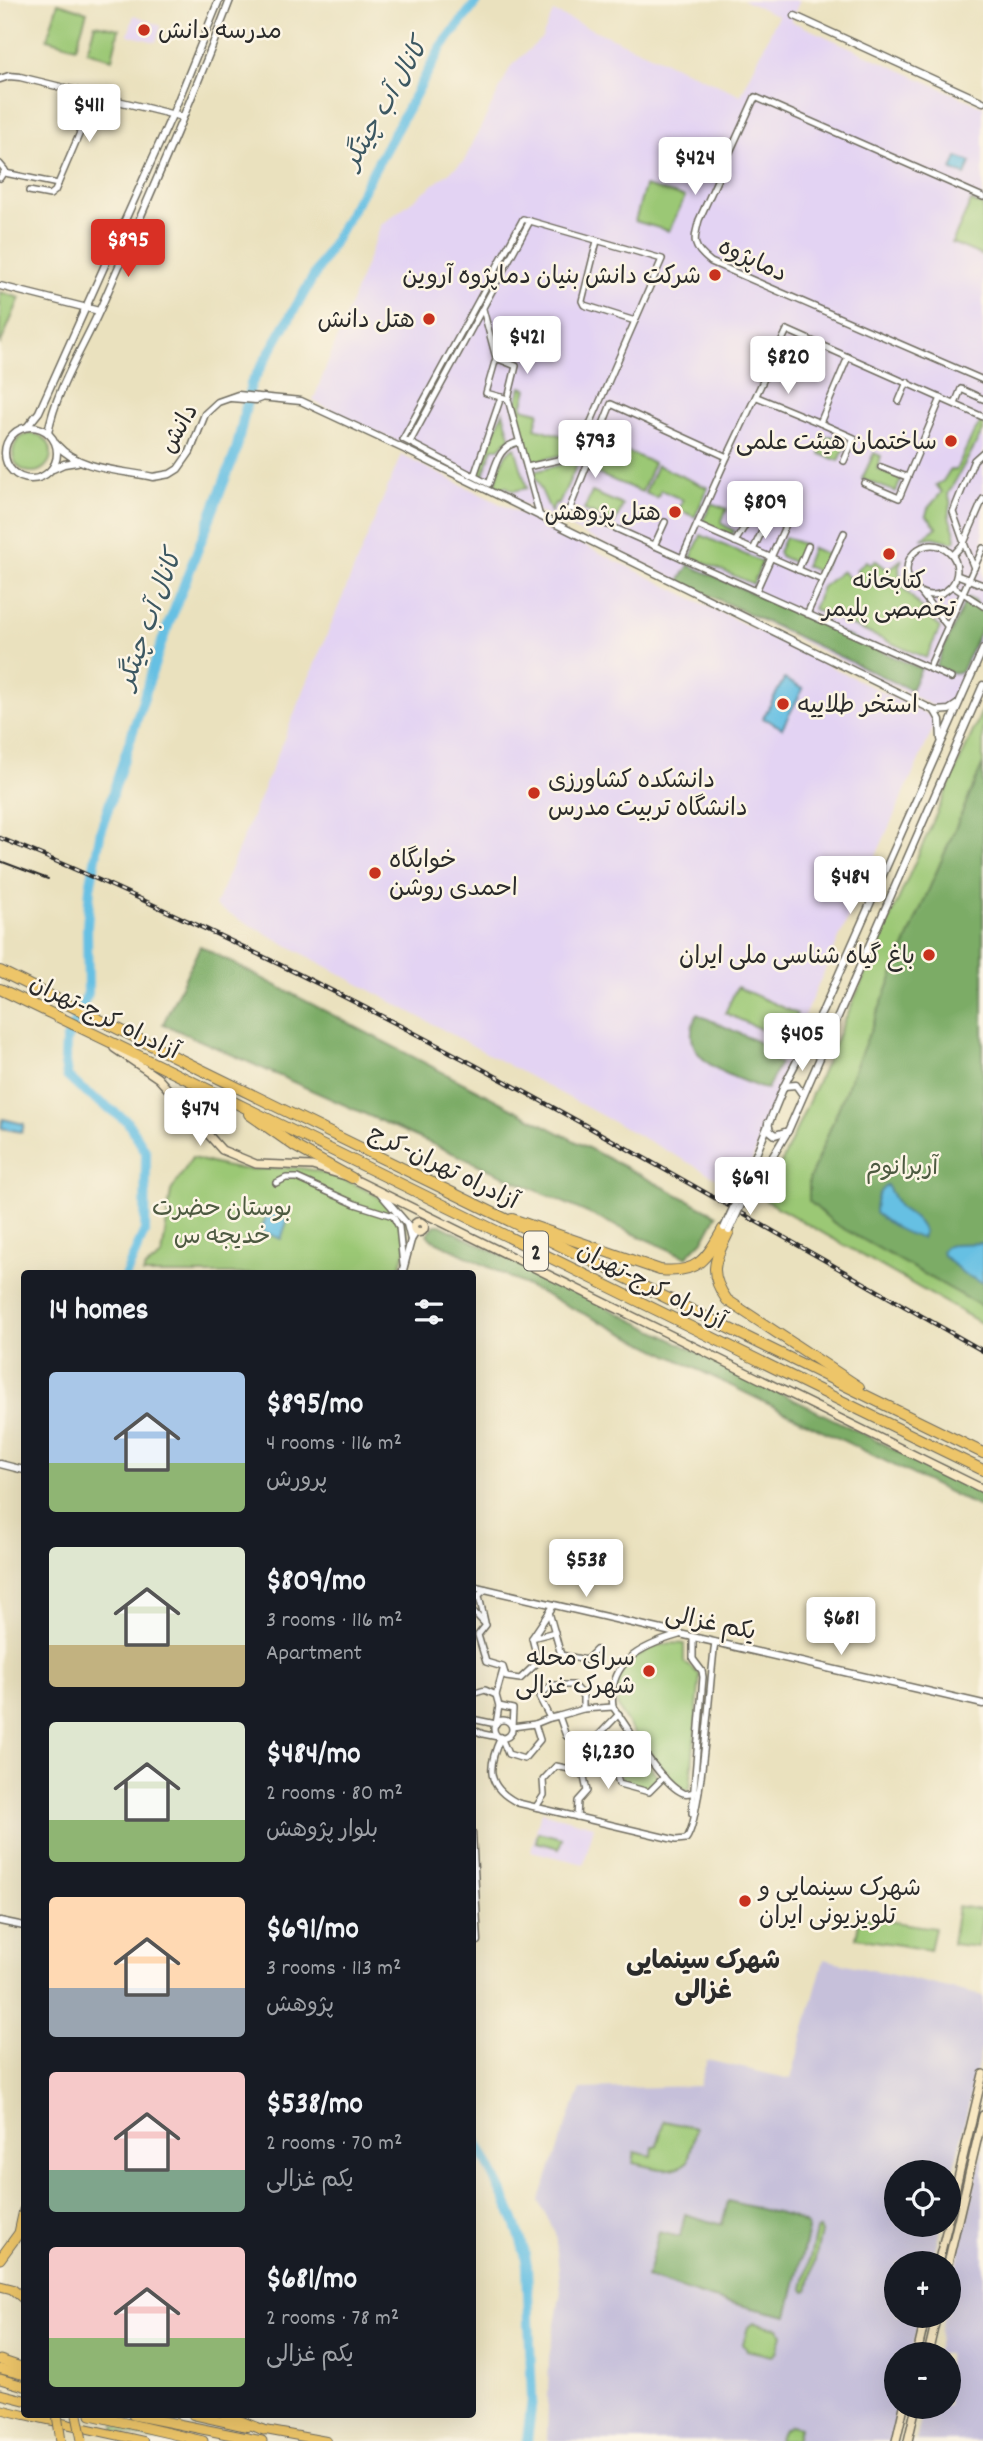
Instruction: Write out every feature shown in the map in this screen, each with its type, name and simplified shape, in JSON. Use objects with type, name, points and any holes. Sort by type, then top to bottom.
[{"type":"highway","name":"آزادراه تهران-کرج","points":[[0,971],[983,1453]]},
{"type":"highway","name":"آزادراه کرج-تهران","points":[[0,989],[374,1169],[685,1326],[983,1470]]},
{"type":"highway","points":[[225,1098],[296,1147],[352,1178]]},
{"type":"highway","points":[[496,1215],[521,1220],[660,1270],[673,1272],[696,1266],[708,1257],[726,1230]]},
{"type":"highway","points":[[726,1230],[714,1264],[717,1285],[727,1300],[889,1406]]},
{"type":"highway","points":[[0,2259],[19,2233],[21,2224]]},
{"type":"highway","points":[[0,2286],[12,2289],[21,2296]]},
{"type":"highway","points":[[0,2360],[21,2367]]},
{"type":"highway","points":[[0,2379],[21,2385]]},
{"type":"highway","points":[[0,2394],[21,2399]]},
{"type":"highway","points":[[57,2418],[61,2441]]},
{"type":"highway","points":[[78,2418],[83,2440]]},
{"type":"highway","points":[[104,2418],[204,2441]]},
{"type":"highway","points":[[148,2418],[262,2441]]},
{"type":"highway","points":[[233,2418],[264,2430]]},
{"type":"main road","points":[[90,1032],[158,1078],[222,1150],[256,1164],[312,1166],[352,1178],[983,1489]]},
{"type":"main road","points":[[416,1232],[422,1231],[417,1210]]},
{"type":"main road","points":[[421,1223],[431,1217]]},
{"type":"main road","points":[[961,2167],[983,2074]]},
{"type":"main road","points":[[951,2251],[983,2115]]},
{"type":"main road","points":[[0,2369],[21,2374]]},
{"type":"main road","points":[[0,2409],[21,2414]]},
{"type":"main road","points":[[39,2418],[143,2441]]},
{"type":"main road","points":[[207,2418],[326,2441]]},
{"type":"main road","points":[[896,2441],[901,2419]]},
{"type":"main road","points":[[908,2441],[913,2419]]},
{"type":"street","points":[[27,427],[39,412],[173,113],[219,0]]},
{"type":"street","points":[[48,433],[53,408],[99,311],[183,117],[230,0]]},
{"type":"street","points":[[795,16],[983,102]]},
{"type":"street","points":[[0,79],[20,77],[183,117]]},
{"type":"street","points":[[29,191],[50,195],[55,191],[96,94]]},
{"type":"street","name":"دماپژوه","points":[[983,197],[755,97],[699,220],[694,238],[698,251],[711,262],[983,380]]},
{"type":"street","points":[[0,164],[4,168],[2,176],[58,184]]},
{"type":"street","points":[[520,442],[503,448],[489,484],[403,439],[523,219],[662,259],[576,456],[527,467]]},
{"type":"street","points":[[410,442],[530,221]]},
{"type":"street","points":[[597,241],[582,301],[584,305],[635,321]]},
{"type":"street","points":[[0,286],[99,311]]},
{"type":"street","points":[[483,309],[496,358],[486,393],[505,398]]},
{"type":"street","points":[[682,558],[787,330],[983,417]]},
{"type":"street","points":[[820,423],[848,357]]},
{"type":"street","points":[[474,476],[516,366],[496,358]]},
{"type":"street","points":[[899,401],[907,382]]},
{"type":"street","points":[[955,404],[961,389],[983,399]]},
{"type":"street","name":"دانش","points":[[77,461],[153,477],[170,474],[178,469],[190,452],[205,414],[218,402],[235,397],[301,401],[540,517]]},
{"type":"street","points":[[757,397],[854,438],[844,461]]},
{"type":"street","points":[[505,398],[540,517],[935,711],[949,710],[958,704]]},
{"type":"street","points":[[864,483],[899,498],[941,398]]},
{"type":"street","points":[[552,523],[570,508],[611,404],[727,457]]},
{"type":"street","points":[[57,445],[57,461],[53,469],[47,475],[31,480],[16,474],[3,459],[10,438],[20,429],[27,427],[48,433],[65,455],[77,461]]},
{"type":"street","points":[[0,436],[10,438]]},
{"type":"street","points":[[974,568],[953,512],[974,460],[983,452]]},
{"type":"street","points":[[53,469],[77,461]]},
{"type":"street","points":[[881,467],[907,477]]},
{"type":"street","points":[[735,542],[762,498]]},
{"type":"street","points":[[953,555],[964,543],[983,499]]},
{"type":"street","points":[[570,508],[951,678]]},
{"type":"street","points":[[756,591],[791,513]]},
{"type":"street","points":[[654,546],[665,522]]},
{"type":"street","points":[[697,525],[822,580]]},
{"type":"street","points":[[753,550],[764,527]]},
{"type":"street","points":[[807,614],[844,533]]},
{"type":"street","points":[[922,594],[939,595],[952,586],[957,575],[956,562],[946,549],[930,544],[922,547],[909,558],[907,575],[915,589],[948,627]]},
{"type":"street","points":[[798,570],[808,546]]},
{"type":"street","points":[[929,668],[983,548]]},
{"type":"street","points":[[957,575],[983,585]]},
{"type":"street","points":[[952,586],[983,606]]},
{"type":"street","points":[[726,1230],[744,1191],[784,1086],[822,1010],[983,649]]},
{"type":"street","points":[[744,1191],[774,1156],[788,1131],[983,685]]},
{"type":"street","points":[[935,711],[940,720],[941,743]]},
{"type":"street","points":[[784,1086],[796,1085],[803,1095]]},
{"type":"street","points":[[768,1123],[770,1131],[775,1135],[788,1131]]},
{"type":"street","points":[[276,1182],[297,1178],[355,1204],[393,1216],[399,1227],[402,1270]]},
{"type":"street","points":[[380,1192],[407,1224],[411,1240]]},
{"type":"street","points":[[403,1270],[416,1232]]},
{"type":"street","points":[[0,1464],[21,1469]]},
{"type":"street","name":"یکم غزالی","points":[[476,1587],[983,1704]]},
{"type":"street","points":[[476,1598],[486,1589]]},
{"type":"street","points":[[479,1596],[486,1625],[478,1636],[486,1661],[503,1667]]},
{"type":"street","points":[[503,1667],[506,1677],[520,1679],[538,1662],[532,1638],[554,1605]]},
{"type":"street","points":[[550,1612],[561,1655],[586,1660],[596,1650]]},
{"type":"street","points":[[476,1614],[486,1625]]},
{"type":"street","points":[[532,1638],[555,1632]]},
{"type":"street","points":[[678,1635],[649,1645],[622,1667],[615,1676],[612,1689],[613,1707],[664,1777],[682,1793],[696,1791]]},
{"type":"street","points":[[693,1638],[693,1659],[702,1671],[704,1700]]},
{"type":"street","points":[[501,1737],[491,1765],[494,1780],[509,1799],[676,1840],[686,1839],[692,1830],[704,1700],[715,1642]]},
{"type":"street","points":[[697,1665],[709,1665],[712,1662]]},
{"type":"street","points":[[503,1667],[496,1695],[499,1706],[495,1732],[501,1737],[508,1754],[524,1759],[540,1740],[534,1724]]},
{"type":"street","points":[[550,1718],[540,1697],[551,1685],[573,1685],[583,1696],[583,1709]]},
{"type":"street","points":[[476,1692],[485,1689],[496,1695]]},
{"type":"street","points":[[476,1732],[501,1737],[509,1735],[513,1709],[499,1706]]},
{"type":"street","points":[[512,1727],[534,1724],[583,1709],[613,1707]]},
{"type":"street","points":[[559,1716],[566,1736],[593,1741],[618,1714]]},
{"type":"street","points":[[476,1720],[496,1724]]},
{"type":"street","points":[[483,1734],[500,1720],[506,1720],[512,1727]]},
{"type":"street","points":[[634,1736],[612,1758],[619,1784],[649,1792],[664,1777]]},
{"type":"street","points":[[536,1807],[544,1795],[543,1780],[556,1766],[583,1772],[587,1791],[578,1801],[577,1817]]},
{"type":"street","points":[[476,1905],[478,1941]]},
{"type":"street","points":[[0,1921],[21,1925]]},
{"type":"shaded area","points":[[743,0],[800,0],[791,21],[983,107],[983,635],[950,705],[945,707],[937,708],[313,401],[381,225],[464,161],[511,66],[542,38],[553,12],[741,95],[778,16]]},
{"type":"shaded area","name":"مدرسه دانش","points":[[134,15],[161,26],[156,42],[128,35]]},
{"type":"shaded area","name":"دانشکده کشاورزی دانشگاه تربیت مدرس","points":[[401,455],[935,718],[936,722],[806,1012],[741,1191],[215,906]]},
{"type":"shaded area","points":[[541,1812],[594,1826],[584,1864],[531,1851]]},
{"type":"shaded area","points":[[824,1959],[983,1996],[983,2042],[956,2160],[884,2160],[884,2237],[938,2237],[935,2251],[884,2251],[884,2328],[917,2328],[914,2342],[884,2342],[884,2419],[895,2419],[890,2441],[547,2441],[549,2357],[561,2291],[555,2233],[539,2201],[581,2089],[699,2086],[707,2060],[791,2079]]},
{"type":"shaded area","points":[[983,2147],[983,2441],[916,2441],[921,2419],[961,2419],[961,2342],[938,2342],[941,2328],[961,2328],[960,2251]]},
{"type":"green space","points":[[58,3],[87,12],[76,47],[47,39]]},
{"type":"green space","points":[[95,24],[119,29],[112,59],[87,51]]},
{"type":"green space","points":[[645,186],[685,197],[669,231],[635,221]]},
{"type":"green space","points":[[971,201],[983,206],[983,256],[952,243]]},
{"type":"green space","points":[[0,292],[20,298],[0,345]]},
{"type":"green space","points":[[789,349],[813,360],[804,381],[779,369]]},
{"type":"green space","points":[[521,387],[527,389],[522,408],[539,412],[535,428],[567,437],[563,455],[530,462],[514,410]]},
{"type":"green space","points":[[503,412],[511,439],[500,448],[493,448],[482,478],[477,475]]},
{"type":"green space","points":[[981,422],[983,431],[948,494],[951,504],[949,513],[956,540],[952,542],[933,537],[921,539],[937,527],[926,515],[928,508],[942,492],[936,485],[943,481],[950,470],[956,470]]},
{"type":"green space","points":[[32,434],[45,440],[51,453],[45,466],[32,472],[19,466],[13,453],[19,440]]},
{"type":"green space","points":[[826,437],[844,441],[846,445],[839,461],[820,454]]},
{"type":"green space","points":[[605,439],[619,445],[618,448],[654,463],[642,492],[588,470],[601,440],[604,442]]},
{"type":"green space","points":[[515,447],[527,488],[514,491],[505,486],[502,489],[495,486],[504,458]]},
{"type":"green space","points":[[874,453],[881,456],[877,469],[901,479],[896,492],[862,479]]},
{"type":"green space","points":[[579,460],[559,504],[555,503],[551,512],[533,472]]},
{"type":"green space","points":[[657,465],[708,488],[695,517],[679,510],[683,500],[661,490],[657,498],[645,493]]},
{"type":"green space","points":[[592,492],[623,505],[615,523],[584,510]]},
{"type":"green space","points":[[712,503],[727,509],[721,523],[734,531],[731,536],[702,522]]},
{"type":"green space","points":[[701,535],[762,562],[753,584],[691,557]]},
{"type":"green space","points":[[785,537],[805,545],[795,563],[780,556],[778,552]]},
{"type":"green space","points":[[812,548],[829,555],[821,573],[805,566]]},
{"type":"green space","points":[[902,559],[899,566],[900,584],[940,628],[926,658],[813,609],[822,587],[842,571],[851,580],[859,576],[856,570],[866,561],[871,565],[875,560],[888,570]]},
{"type":"green space","points":[[689,565],[921,669],[911,690],[679,581]]},
{"type":"green space","points":[[966,599],[976,602],[975,606],[983,613],[983,625],[961,672],[951,673],[936,666]]},
{"type":"green space","name":"آربرانوم","points":[[983,709],[983,1324],[765,1200]]},
{"type":"green space","name":"آربرانوم","points":[[983,764],[983,1307],[835,1224],[809,1201],[809,1180]]},
{"type":"green space","points":[[200,946],[717,1215],[704,1239],[686,1257],[163,1024]]},
{"type":"green space","points":[[737,987],[797,1014],[785,1040],[725,1013]]},
{"type":"green space","points":[[697,1014],[778,1051],[774,1061],[780,1063],[767,1089],[728,1074],[706,1061],[693,1042],[692,1028]]},
{"type":"green space","name":"بوستان حضرت خدیجه س","points":[[192,1158],[239,1169],[300,1168],[330,1175],[365,1189],[395,1210],[404,1223],[408,1237],[406,1251],[399,1270],[144,1270],[162,1256],[171,1191]]},
{"type":"green space","points":[[435,1225],[440,1225],[983,1493],[983,1509],[431,1239],[427,1234]]},
{"type":"green space","points":[[671,1643],[684,1644],[684,1662],[700,1675],[688,1790],[675,1785],[659,1768],[617,1704],[617,1681],[629,1663],[649,1650]]},
{"type":"green space","points":[[633,1742],[659,1778],[647,1789],[622,1782],[617,1758]]},
{"type":"green space","points":[[538,1832],[562,1838],[559,1848],[536,1842]]},
{"type":"green space","points":[[958,1906],[983,1910],[978,1947],[952,1944]]},
{"type":"green space","points":[[860,1917],[935,1928],[930,1950],[856,1938]]},
{"type":"green space","points":[[664,2121],[696,2128],[688,2161],[682,2166],[669,2169],[633,2163],[635,2152],[652,2156],[653,2146],[657,2146]]},
{"type":"green space","points":[[728,2201],[792,2217],[807,2225],[787,2316],[713,2299],[647,2277],[659,2232],[680,2237],[685,2214],[722,2225]]},
{"type":"green space","points":[[819,2229],[821,2233],[808,2291],[805,2292],[803,2289],[816,2231]]},
{"type":"green space","points":[[753,2323],[778,2328],[782,2335],[777,2352],[772,2356],[747,2350],[743,2344],[748,2327]]},
{"type":"green space","points":[[115,2425],[186,2441],[159,2441],[115,2431]]},
{"type":"green space","points":[[790,2425],[799,2427],[796,2441],[778,2441],[782,2431]]},
{"type":"water","points":[[957,157],[971,162],[965,175],[952,170]]},
{"type":"water","name":"استخر طلاییه","points":[[784,679],[803,689],[782,728],[763,718]]},
{"type":"water","points":[[3,1119],[24,1124],[22,1132],[1,1128]]},
{"type":"water","points":[[887,1185],[899,1207],[915,1218],[924,1231],[922,1238],[897,1228],[875,1213],[877,1197]]},
{"type":"water","points":[[268,1211],[288,1219],[281,1239],[261,1231]]},
{"type":"water","points":[[983,1243],[983,1283],[965,1275],[942,1251],[954,1244]]},
{"type":"waterway","name":"کانال آب چیتگر","points":[[128,1270],[145,1230],[146,1152],[127,1121],[67,1076],[65,1063],[66,1041],[88,993],[87,927],[90,888],[101,830],[161,644],[236,451],[251,384],[347,219],[442,46],[478,0]]},
{"type":"waterway","name":"کانال آب چیتگر","points":[[476,2141],[512,2214],[527,2265],[532,2399],[527,2441]]},
{"type":"tram line","points":[[0,861],[48,879]]},
{"type":"railway","points":[[0,838],[214,933],[410,1031],[698,1188],[983,1351]]},
{"type":"place","name":"مدرسه دانش","points":[[144,30]]},
{"type":"place","name":"شرکت دانش بنیان دماپژوه آروین","points":[[715,275]]},
{"type":"place","name":"هتل دانش","points":[[429,319]]},
{"type":"place","name":"ساختمان هیئت علمی","points":[[951,441]]},
{"type":"place","name":"هتل پژوهش","points":[[675,512]]},
{"type":"place","name":"کتابخانه تخصصی پلیمر","points":[[889,554]]},
{"type":"place","name":"استخر طلاییه","points":[[783,704]]},
{"type":"place","name":"دانشکده کشاورزی دانشگاه تربیت مدرس","points":[[534,793]]},
{"type":"place","name":"خوابگاه احمدی روشن","points":[[375,873]]},
{"type":"place","name":"باغ گیاه‌ شناسی ملی ایران","points":[[929,955]]},
{"type":"place","name":"سرای محله شهرک غزالی","points":[[649,1671]]},
{"type":"place","name":"شهرک سینمایی و تلویزیونی ایران","points":[[745,1901]]},
{"type":"district","name":"شهرک سینمایی غزالی","points":[[703,1974]]}]
